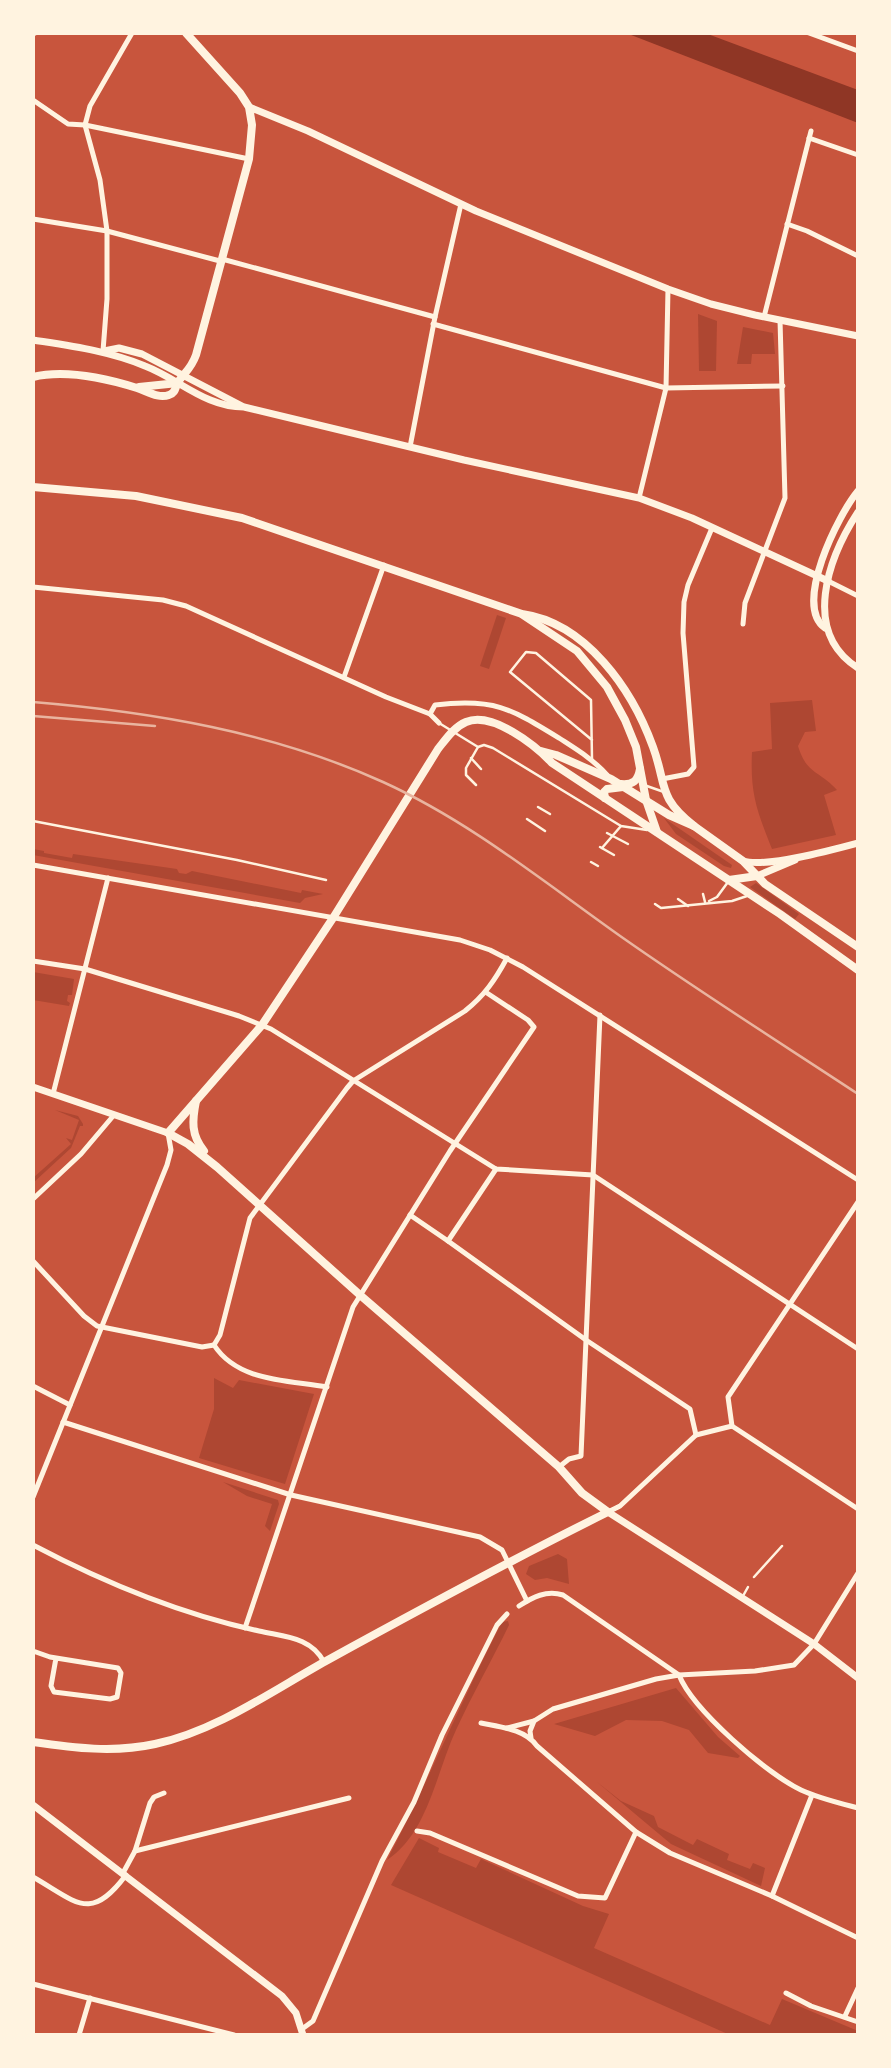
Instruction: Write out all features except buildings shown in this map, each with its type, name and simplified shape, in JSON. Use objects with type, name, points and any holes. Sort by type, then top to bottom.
[{"type":"main road","points":[[33,377],[59,373],[79,375],[136,387],[160,396],[168,395],[174,392],[186,375],[196,355],[249,159],[252,125],[249,107],[231,82],[186,33]]},
{"type":"main road","points":[[249,107],[308,131],[461,204],[667,289],[711,304],[858,336]]},
{"type":"main road","points":[[33,340],[103,351],[145,366],[201,397],[226,407],[244,407],[639,498],[828,580]]},
{"type":"main road","points":[[103,351],[119,348],[130,350],[186,375],[244,407]]},
{"type":"main road","points":[[33,487],[136,496],[220,513],[277,529],[522,614],[537,616],[570,632],[601,660],[621,686],[643,724],[654,750],[664,792],[672,806],[694,826],[743,861],[765,884],[858,947]]},
{"type":"main road","points":[[825,628],[815,617],[817,576],[835,527],[858,491]]},
{"type":"main road","points":[[858,512],[847,529],[828,580],[825,599],[825,628],[835,648],[858,668]]},
{"type":"main road","points":[[522,614],[571,647],[595,671],[625,720],[641,766],[646,800],[657,832]]},
{"type":"main road","points":[[168,1133],[262,1025],[446,739],[466,722],[480,720],[500,726],[540,750],[618,783],[669,815],[694,826]]},
{"type":"main road","points":[[540,750],[552,763],[729,880],[858,970]]},
{"type":"main road","points":[[618,783],[631,785],[635,782],[641,766]]},
{"type":"main road","points":[[605,798],[604,792],[618,783]]},
{"type":"main road","points":[[743,861],[757,863],[802,857],[858,843]]},
{"type":"main road","points":[[729,880],[757,876],[802,857]]},
{"type":"main road","points":[[33,1087],[168,1133],[188,1144],[559,1467],[582,1493],[814,1644],[858,1678]]},
{"type":"main road","points":[[197,1100],[192,1122],[194,1134],[199,1145],[217,1167]]},
{"type":"main road","points":[[33,1742],[110,1749],[146,1746],[211,1724],[509,1562],[608,1512]]},
{"type":"main road","points":[[33,1805],[282,1996],[296,2013],[303,2032]]},
{"type":"street","points":[[103,351],[107,299],[107,231],[95,156],[85,125],[90,106],[132,33]]},
{"type":"street","points":[[809,33],[858,51]]},
{"type":"street","points":[[832,41],[834,33]]},
{"type":"street","points":[[33,100],[68,124],[85,125],[249,159]]},
{"type":"street","points":[[764,317],[810,135],[858,155]]},
{"type":"street","points":[[410,447],[433,324],[461,204]]},
{"type":"street","points":[[33,219],[107,231],[435,317]]},
{"type":"street","points":[[787,224],[858,256]]},
{"type":"street","points":[[639,498],[666,388],[667,289]]},
{"type":"street","points":[[743,624],[745,603],[785,498],[780,320]]},
{"type":"street","points":[[433,324],[666,388],[783,386]]},
{"type":"street","points":[[662,779],[688,774],[694,767],[683,633],[684,602],[688,585],[712,528]]},
{"type":"street","points":[[344,677],[384,565]]},
{"type":"street","points":[[828,580],[858,596]]},
{"type":"street","points":[[33,587],[163,600],[186,606],[430,714],[439,723]]},
{"type":"street","points":[[430,714],[435,705],[454,703],[506,708],[520,714],[592,760],[618,783]]},
{"type":"street","points":[[33,865],[460,940],[508,958],[858,1180]]},
{"type":"street","points":[[53,1094],[108,878]]},
{"type":"street","points":[[33,1261],[84,1316],[101,1328],[202,1347],[214,1345],[220,1335],[248,1222],[353,1081],[465,1011],[487,993],[508,958]]},
{"type":"street","points":[[33,961],[85,970],[262,1025],[496,1169],[593,1175],[858,1349]]},
{"type":"street","points":[[245,1628],[353,1307],[534,1027],[528,1020],[487,993]]},
{"type":"street","points":[[559,1467],[569,1459],[581,1456],[600,1015]]},
{"type":"street","points":[[33,1199],[80,1154],[114,1115]]},
{"type":"street","points":[[33,1497],[167,1165],[171,1150],[168,1133]]},
{"type":"street","points":[[449,1241],[496,1169]]},
{"type":"street","points":[[732,1426],[728,1397],[858,1202]]},
{"type":"street","points":[[410,1215],[586,1340],[690,1409],[696,1435]]},
{"type":"street","points":[[214,1345],[227,1361],[244,1371],[327,1387]]},
{"type":"street","points":[[33,1386],[70,1405]]},
{"type":"street","points":[[64,1422],[291,1494],[473,1535],[499,1546],[527,1601]]},
{"type":"street","points":[[608,1512],[620,1506],[696,1435],[732,1426],[858,1509]]},
{"type":"street","points":[[33,1545],[134,1593],[245,1628],[308,1643],[319,1652],[324,1662]]},
{"type":"street","points":[[508,1728],[534,1721],[553,1710],[679,1675],[755,1671],[794,1665],[814,1644],[858,1573]]},
{"type":"street","points":[[519,1606],[544,1593],[563,1595],[679,1675],[684,1686],[728,1735],[770,1770],[812,1795],[858,1808]]},
{"type":"street","points":[[303,2032],[313,2021],[382,1861],[414,1802],[454,1710],[497,1625],[507,1614]]},
{"type":"street","points":[[33,1651],[56,1658],[118,1668],[121,1673],[117,1697],[110,1699],[54,1692],[51,1686],[56,1658]]},
{"type":"street","points":[[534,1721],[530,1731],[537,1746],[636,1832],[670,1853],[772,1896],[858,1938]]},
{"type":"street","points":[[481,1723],[508,1728],[531,1738]]},
{"type":"street","points":[[33,1877],[78,1902],[90,1904],[110,1895],[125,1874],[135,1851],[150,1802],[164,1793]]},
{"type":"street","points":[[772,1896],[812,1795]]},
{"type":"street","points":[[135,1851],[349,1798]]},
{"type":"street","points":[[417,1831],[430,1833],[578,1896],[605,1898],[636,1832]]},
{"type":"street","points":[[33,1984],[234,2035]]},
{"type":"street","points":[[845,2017],[858,1988]]},
{"type":"street","points":[[786,1993],[811,2006],[858,2022]]},
{"type":"street","points":[[79,2035],[90,1998]]},
{"type":"lane","points":[[592,740],[510,672],[526,652],[536,653],[591,700],[592,740],[592,760]]},
{"type":"lane","points":[[439,723],[478,747]]},
{"type":"lane","points":[[476,785],[466,775],[466,768],[478,747],[484,745],[621,826],[657,832]]},
{"type":"lane","points":[[471,758],[481,769]]},
{"type":"lane","points":[[643,785],[664,792]]},
{"type":"lane","points":[[538,807],[550,814]]},
{"type":"lane","points":[[527,819],[545,831]]},
{"type":"lane","points":[[33,821],[326,880]]},
{"type":"lane","points":[[614,855],[601,848],[621,826]]},
{"type":"lane","points":[[607,833],[628,844]]},
{"type":"lane","points":[[591,862],[598,866]]},
{"type":"lane","points":[[655,904],[661,908],[705,902],[717,897],[729,880]]},
{"type":"lane","points":[[703,894],[705,902]]},
{"type":"lane","points":[[705,902],[732,901],[749,894]]},
{"type":"lane","points":[[678,899],[688,906]]},
{"type":"lane","points":[[754,1577],[782,1546]]},
{"type":"lane","points":[[742,1597],[748,1587]]},
{"type":"shaded area","points":[[626,33],[705,33],[858,90],[858,123]]},
{"type":"shaded area","points":[[698,314],[717,321],[716,371],[699,371]]},
{"type":"shaded area","points":[[743,327],[773,333],[775,354],[752,354],[751,364],[737,364]]},
{"type":"shaded area","points":[[497,615],[506,618],[489,669],[480,666]]},
{"type":"shaded area","points":[[812,700],[816,731],[805,732],[798,746],[805,762],[837,790],[824,795],[836,835],[772,849],[756,802],[752,780],[752,752],[772,749],[770,703]]},
{"type":"shaded area","points":[[664,818],[732,865],[731,868],[676,834]]},
{"type":"shaded area","points":[[33,849],[72,858],[73,854],[177,869],[179,873],[186,874],[192,871],[301,893],[302,890],[323,894],[305,898],[300,903],[33,855]]},
{"type":"shaded area","points":[[756,883],[799,914],[795,919],[750,887]]},
{"type":"shaded area","points":[[33,972],[74,979],[72,995],[68,995],[69,1006],[33,1000]]},
{"type":"shaded area","points":[[55,1110],[78,1116],[83,1126],[80,1126],[71,1148],[33,1183],[33,1178],[71,1144],[66,1138],[72,1140],[79,1120]]},
{"type":"shaded area","points":[[214,1378],[233,1388],[239,1380],[314,1394],[285,1484],[199,1458],[214,1409]]},
{"type":"shaded area","points":[[223,1482],[278,1500],[270,1531],[265,1526],[272,1504],[247,1496]]},
{"type":"shaded area","points":[[558,1554],[567,1559],[569,1584],[547,1578],[535,1580],[526,1574],[529,1566]]},
{"type":"shaded area","points":[[508,1621],[509,1625],[456,1730],[422,1818],[401,1848],[387,1860],[502,1622]]},
{"type":"shaded area","points":[[676,1688],[718,1737],[740,1756],[738,1758],[708,1753],[689,1730],[662,1721],[626,1720],[595,1736],[554,1724]]},
{"type":"shaded area","points":[[597,1782],[621,1801],[654,1816],[658,1827],[693,1845],[697,1839],[729,1854],[727,1860],[750,1869],[753,1863],[765,1868],[761,1886],[671,1844]]},
{"type":"shaded area","points":[[419,1838],[439,1848],[438,1852],[476,1868],[481,1859],[583,1906],[609,1914],[594,1948],[770,2025],[782,1999],[858,2031],[858,2035],[730,2035],[391,1885]]},
{"type":"railway","points":[[33,702],[123,712],[256,737],[299,750],[383,782],[477,834],[652,958],[858,1094]]},
{"type":"railway","points":[[33,716],[155,726]]}]
